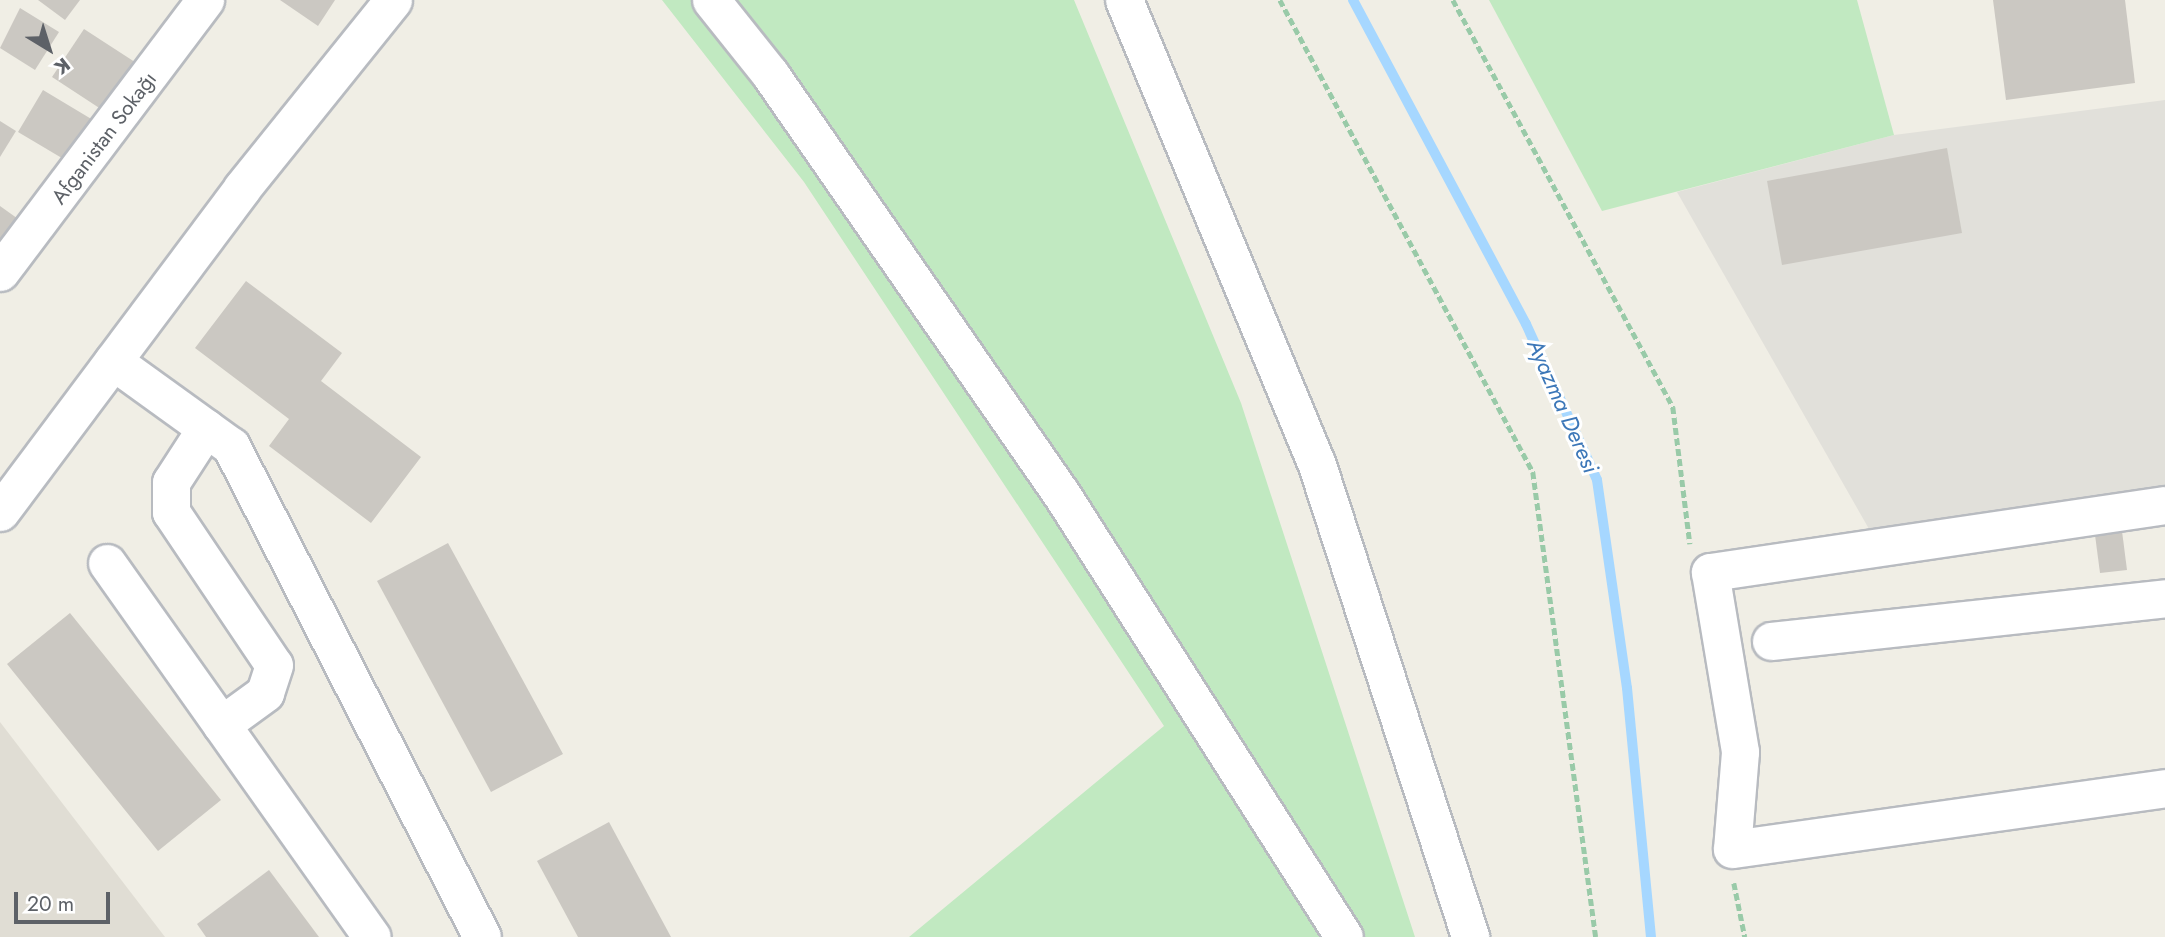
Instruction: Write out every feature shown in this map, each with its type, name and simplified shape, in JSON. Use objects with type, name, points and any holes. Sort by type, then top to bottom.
[{"type":"street","name":"Afganistan Sokağı","points":[[0,272],[205,0]]},
{"type":"street","points":[[0,512],[113,360],[393,0]]},
{"type":"street","points":[[711,0],[770,74],[1062,495],[1344,937]]},
{"type":"street","points":[[1124,0],[1317,465],[1470,937]]},
{"type":"street","points":[[113,360],[231,446],[482,937]]},
{"type":"street","points":[[206,428],[171,482],[171,512],[274,665],[265,693],[221,724]]},
{"type":"street","points":[[2165,505],[1710,572],[1740,752],[1732,849],[2165,788]]},
{"type":"street","points":[[107,563],[372,937]]},
{"type":"street","points":[[1771,641],[2165,598]]},
{"type":"path","points":[[1280,0],[1533,472],[1596,937]]},
{"type":"path","points":[[1452,0],[1673,407],[1690,549]]},
{"type":"path","points":[[1732,871],[1745,937]]},
{"type":"shaded area","points":[[2165,100],[2165,509],[1877,543],[1677,192],[1894,135]]},
{"type":"shaded area","points":[[0,722],[165,937],[0,937]]},
{"type":"green space","points":[[662,0],[1074,0],[1241,403],[1415,937],[909,937],[1164,726],[804,182]]},
{"type":"green space","points":[[1489,0],[1857,0],[1894,135],[1602,211]]},
{"type":"building","points":[[38,0],[80,0],[65,20]]},
{"type":"building","points":[[280,0],[335,0],[318,26]]},
{"type":"building","points":[[1993,0],[2125,0],[2135,83],[2006,100]]},
{"type":"building","points":[[20,8],[59,32],[35,70],[0,48]]},
{"type":"building","points":[[84,29],[141,66],[110,115],[52,77]]},
{"type":"building","points":[[43,90],[103,126],[77,167],[18,132]]},
{"type":"building","points":[[0,121],[16,131],[0,157]]},
{"type":"building","points":[[1947,148],[1962,233],[1782,265],[1767,181]]},
{"type":"building","points":[[0,206],[21,221],[0,252]]},
{"type":"building","points":[[246,281],[342,353],[321,381],[421,457],[371,523],[269,446],[289,419],[195,348]]},
{"type":"building","points":[[2122,531],[2127,570],[2100,573],[2095,535]]},
{"type":"building","points":[[448,543],[563,754],[491,792],[377,581]]},
{"type":"building","points":[[70,613],[221,800],[158,851],[7,664]]},
{"type":"building","points":[[609,822],[671,937],[578,937],[537,861]]},
{"type":"building","points":[[269,870],[319,937],[206,937],[197,924]]},
{"type":"waterway","name":"Ayazma Deresi","points":[[1353,0],[1526,324],[1597,480],[1627,688],[1651,937]]}]
